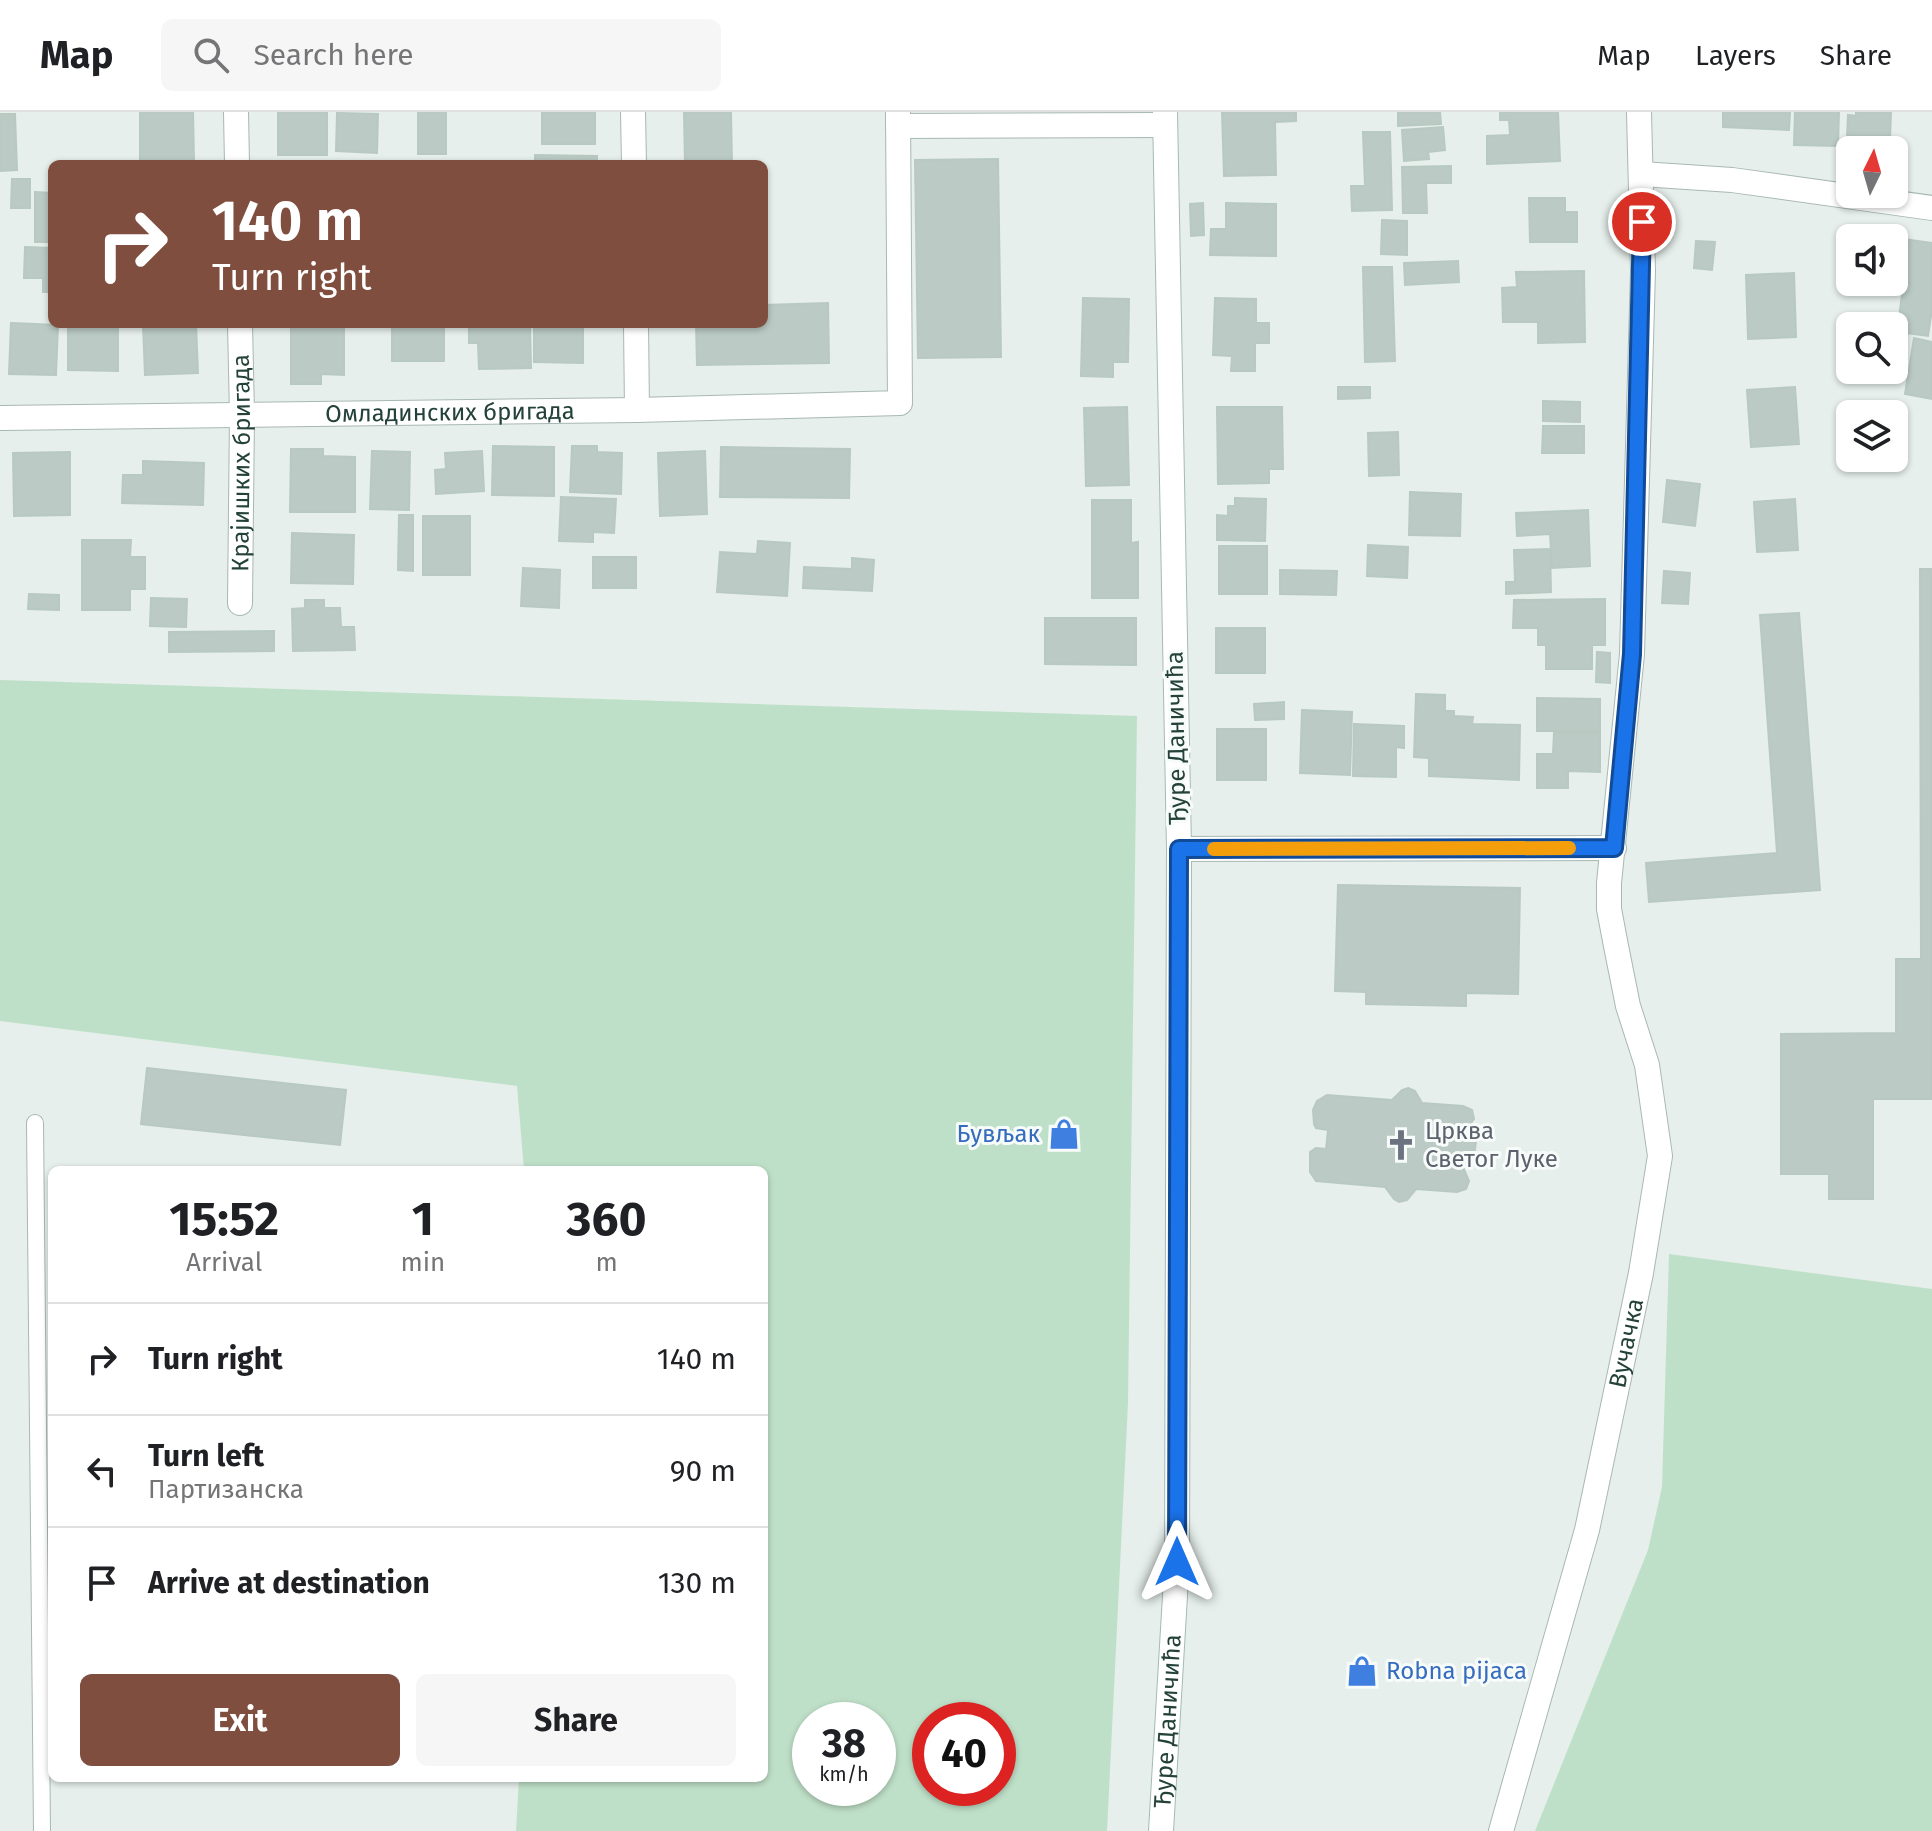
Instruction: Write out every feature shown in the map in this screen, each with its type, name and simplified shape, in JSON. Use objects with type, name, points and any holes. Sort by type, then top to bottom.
[{"type":"street","points":[[236,112],[237,160]]},
{"type":"street","points":[[633,112],[634,160]]},
{"type":"street","name":"Вучачка","points":[[1501,1831],[1587,1530],[1641,1273],[1660,1156],[1647,1065],[1628,1006],[1609,909],[1632,654],[1643,271],[1639,112]]},
{"type":"street","name":"Ђуре Даничића","points":[[900,403],[898,119],[1165,119],[1179,849],[1177,1562],[1161,1831]]},
{"type":"street","points":[[1641,174],[1732,180],[1932,208]]},
{"type":"street","name":"Крајишких бригада","points":[[240,328],[240,603]]},
{"type":"street","points":[[636,328],[637,410]]},
{"type":"street","name":"Омладинских бригада","points":[[0,418],[637,410],[900,403]]},
{"type":"street","points":[[1179,849],[1614,848]]},
{"type":"lane","points":[[35,1123],[42,1831]]},
{"type":"green space","points":[[0,680],[1137,716],[1128,1403],[1107,1831],[516,1831],[519,1782],[768,1782],[768,1166],[524,1166],[517,1086],[0,1021]]},
{"type":"green space","points":[[1669,1254],[1932,1289],[1932,1831],[1535,1831],[1648,1550],[1662,1487]]},
{"type":"building","points":[[140,112],[193,112],[194,160],[140,160]]},
{"type":"building","points":[[278,112],[327,112],[327,155],[278,155]]},
{"type":"building","points":[[418,112],[446,112],[446,154],[418,154]]},
{"type":"building","points":[[542,112],[595,112],[595,144],[542,144]]},
{"type":"building","points":[[684,112],[731,112],[732,160],[685,160]]},
{"type":"building","points":[[1222,112],[1296,112],[1296,121],[1275,122],[1276,175],[1224,176]]},
{"type":"building","points":[[1398,112],[1440,112],[1441,124],[1398,126]]},
{"type":"building","points":[[1500,112],[1558,112],[1560,161],[1487,164],[1487,136],[1510,135],[1509,120],[1500,120]]},
{"type":"building","points":[[1723,112],[1790,112],[1789,130],[1723,127]]},
{"type":"building","points":[[1795,112],[1839,112],[1836,146],[1794,145]]},
{"type":"building","points":[[1856,112],[1891,112],[1890,136],[1847,136],[1848,115],[1856,116]]},
{"type":"building","points":[[337,113],[378,114],[377,153],[336,151]]},
{"type":"building","points":[[0,114],[15,114],[17,170],[0,171]]},
{"type":"building","points":[[1443,127],[1445,150],[1428,152],[1429,159],[1404,161],[1402,130]]},
{"type":"building","points":[[1363,132],[1390,132],[1392,210],[1352,211],[1351,186],[1365,186]]},
{"type":"building","points":[[535,155],[597,156],[597,160],[535,160]]},
{"type":"building","points":[[998,159],[1001,357],[918,358],[915,160]]},
{"type":"building","points":[[1451,166],[1451,183],[1426,183],[1427,213],[1403,213],[1402,167]]},
{"type":"building","points":[[12,179],[30,179],[30,208],[11,208]]},
{"type":"building","points":[[35,192],[48,193],[48,242],[35,242]]},
{"type":"building","points":[[1529,198],[1565,198],[1565,212],[1577,212],[1577,242],[1530,242]]},
{"type":"building","points":[[1203,203],[1204,235],[1191,236],[1190,204]]},
{"type":"building","points":[[1226,203],[1276,204],[1276,256],[1210,255],[1211,229],[1226,229]]},
{"type":"building","points":[[1382,220],[1407,221],[1407,255],[1381,254]]},
{"type":"building","points":[[1908,240],[1932,243],[1932,310],[1928,336],[1908,333],[1908,312],[1900,312],[1902,296],[1908,296]]},
{"type":"building","points":[[1696,241],[1715,242],[1712,270],[1694,268]]},
{"type":"building","points":[[25,247],[48,248],[48,292],[43,292],[43,278],[24,278]]},
{"type":"building","points":[[1458,261],[1459,282],[1405,285],[1404,263]]},
{"type":"building","points":[[1363,267],[1392,267],[1395,361],[1365,362]]},
{"type":"building","points":[[1584,271],[1585,342],[1538,343],[1538,322],[1503,322],[1502,288],[1517,287],[1516,272]]},
{"type":"building","points":[[1794,273],[1796,337],[1748,339],[1746,275]]},
{"type":"building","points":[[1083,298],[1129,299],[1128,362],[1113,362],[1113,377],[1081,376]]},
{"type":"building","points":[[1215,298],[1256,299],[1256,323],[1269,323],[1269,343],[1255,343],[1255,371],[1231,371],[1232,356],[1213,355]]},
{"type":"building","points":[[828,303],[829,363],[697,365],[696,328],[768,328],[768,305]]},
{"type":"building","points":[[11,323],[58,328],[56,375],[9,374]]},
{"type":"building","points":[[68,328],[118,328],[118,371],[68,370]]},
{"type":"building","points":[[143,328],[196,328],[198,373],[145,375]]},
{"type":"building","points":[[291,328],[344,328],[344,375],[321,374],[321,384],[291,384]]},
{"type":"building","points":[[392,328],[444,328],[444,361],[392,361]]},
{"type":"building","points":[[469,328],[530,328],[531,368],[479,369],[478,343],[469,343]]},
{"type":"building","points":[[534,328],[583,328],[583,363],[534,362]]},
{"type":"building","points":[[1914,338],[1932,342],[1932,399],[1905,394]]},
{"type":"building","points":[[1338,387],[1370,387],[1370,398],[1338,399]]},
{"type":"building","points":[[1795,387],[1799,444],[1751,447],[1747,390]]},
{"type":"building","points":[[1543,401],[1580,402],[1580,422],[1543,421]]},
{"type":"building","points":[[1127,407],[1129,485],[1086,486],[1084,408]]},
{"type":"building","points":[[1217,407],[1282,407],[1283,469],[1269,469],[1269,483],[1218,484]]},
{"type":"building","points":[[1543,426],[1584,426],[1584,453],[1542,453]]},
{"type":"building","points":[[1398,432],[1399,475],[1369,476],[1368,433]]},
{"type":"building","points":[[493,446],[554,447],[554,496],[492,495]]},
{"type":"building","points":[[572,446],[597,446],[597,452],[622,453],[621,494],[570,492]]},
{"type":"building","points":[[721,447],[850,449],[849,498],[720,497]]},
{"type":"building","points":[[291,449],[323,449],[323,456],[355,457],[355,512],[290,512]]},
{"type":"building","points":[[372,451],[410,452],[409,510],[370,509]]},
{"type":"building","points":[[482,451],[484,491],[436,494],[435,470],[446,469],[445,453]]},
{"type":"building","points":[[705,451],[707,514],[660,516],[658,453]]},
{"type":"building","points":[[70,452],[70,515],[14,516],[13,453]]},
{"type":"building","points":[[143,461],[204,463],[203,505],[122,503],[123,475],[143,475]]},
{"type":"building","points":[[1667,480],[1700,484],[1695,526],[1663,522]]},
{"type":"building","points":[[1410,492],[1461,494],[1460,536],[1409,535]]},
{"type":"building","points":[[561,497],[616,499],[614,533],[593,532],[593,542],[559,541]]},
{"type":"building","points":[[1235,498],[1266,499],[1265,541],[1217,540],[1217,515],[1228,516],[1228,506],[1235,506]]},
{"type":"building","points":[[1795,499],[1798,550],[1757,552],[1754,502]]},
{"type":"building","points":[[1092,500],[1131,500],[1131,543],[1138,542],[1138,598],[1092,598]]},
{"type":"building","points":[[1588,510],[1590,566],[1552,568],[1550,534],[1517,536],[1516,513]]},
{"type":"building","points":[[399,515],[413,515],[413,571],[398,570]]},
{"type":"building","points":[[423,516],[470,516],[470,575],[423,575]]},
{"type":"building","points":[[292,533],[354,535],[353,584],[291,583]]},
{"type":"building","points":[[82,540],[131,540],[130,557],[145,557],[145,589],[130,589],[130,610],[82,610]]},
{"type":"building","points":[[758,541],[790,543],[787,596],[717,592],[720,552],[757,554]]},
{"type":"building","points":[[1368,545],[1408,547],[1407,578],[1367,576]]},
{"type":"building","points":[[1219,546],[1267,546],[1267,594],[1219,594]]},
{"type":"building","points":[[1550,549],[1551,592],[1506,594],[1506,582],[1515,582],[1514,550]]},
{"type":"building","points":[[593,557],[636,557],[636,588],[593,588]]},
{"type":"building","points":[[852,558],[874,560],[872,591],[803,588],[804,567],[852,569]]},
{"type":"building","points":[[523,568],[560,570],[559,608],[521,606]]},
{"type":"building","points":[[1920,569],[1932,569],[1932,1099],[1873,1099],[1873,1199],[1829,1199],[1829,1174],[1781,1174],[1781,1034],[1896,1033],[1896,959],[1921,959]]},
{"type":"building","points":[[1280,570],[1337,571],[1336,595],[1280,594]]},
{"type":"building","points":[[1664,571],[1690,573],[1688,604],[1662,603]]},
{"type":"building","points":[[29,594],[59,595],[59,610],[28,609]]},
{"type":"building","points":[[151,598],[187,599],[186,627],[150,626]]},
{"type":"building","points":[[1605,599],[1605,645],[1592,645],[1592,669],[1546,669],[1546,645],[1538,645],[1538,628],[1513,628],[1514,600]]},
{"type":"building","points":[[305,600],[324,600],[324,608],[340,608],[341,627],[354,627],[355,650],[293,651],[292,609],[305,608]]},
{"type":"building","points":[[1799,613],[1820,890],[1649,902],[1646,863],[1777,853],[1760,615]]},
{"type":"building","points":[[1045,618],[1136,618],[1136,665],[1045,664]]},
{"type":"building","points":[[1216,628],[1265,628],[1265,673],[1216,673]]},
{"type":"building","points":[[274,631],[274,651],[169,652],[169,632]]},
{"type":"building","points":[[1597,652],[1610,653],[1610,683],[1596,682]]},
{"type":"building","points":[[1416,694],[1445,695],[1445,711],[1454,711],[1454,716],[1473,717],[1472,724],[1520,725],[1519,780],[1429,776],[1429,758],[1414,757]]},
{"type":"building","points":[[1537,698],[1600,699],[1600,731],[1537,731]]},
{"type":"building","points":[[1284,702],[1284,719],[1255,720],[1254,704]]},
{"type":"building","points":[[1302,710],[1352,712],[1350,775],[1300,773]]},
{"type":"building","points":[[1354,724],[1404,726],[1404,748],[1396,747],[1396,777],[1353,776]]},
{"type":"building","points":[[1217,729],[1266,729],[1266,780],[1217,780]]},
{"type":"building","points":[[1554,733],[1600,733],[1600,772],[1568,771],[1568,788],[1537,788],[1537,754],[1553,754]]},
{"type":"building","points":[[1338,885],[1520,888],[1518,994],[1466,993],[1466,1006],[1366,1004],[1366,992],[1335,991]]},
{"type":"building","points":[[147,1068],[346,1090],[340,1145],[141,1124]]},
{"type":"building","name":"Црква Светог Луке","points":[[1408,1088],[1415,1091],[1422,1103],[1463,1106],[1472,1110],[1474,1119],[1465,1131],[1476,1141],[1474,1159],[1463,1167],[1469,1181],[1466,1189],[1457,1192],[1416,1189],[1407,1200],[1399,1202],[1385,1187],[1316,1181],[1310,1172],[1310,1152],[1316,1148],[1326,1149],[1328,1130],[1316,1128],[1314,1124],[1313,1110],[1317,1101],[1327,1095],[1392,1100]]},
{"type":"slow traffic","points":[[1214,849],[1569,848]]},
{"type":"place","name":"Бувљак","points":[[1064,1134]]},
{"type":"place","name":"Црква Светог Луке","points":[[1401,1145]]},
{"type":"place","name":"Robna pijaca","points":[[1362,1671]]},
{"type":"route","points":[[1177,1562],[1179,849],[1614,848],[1632,654],[1642,222]]}]
